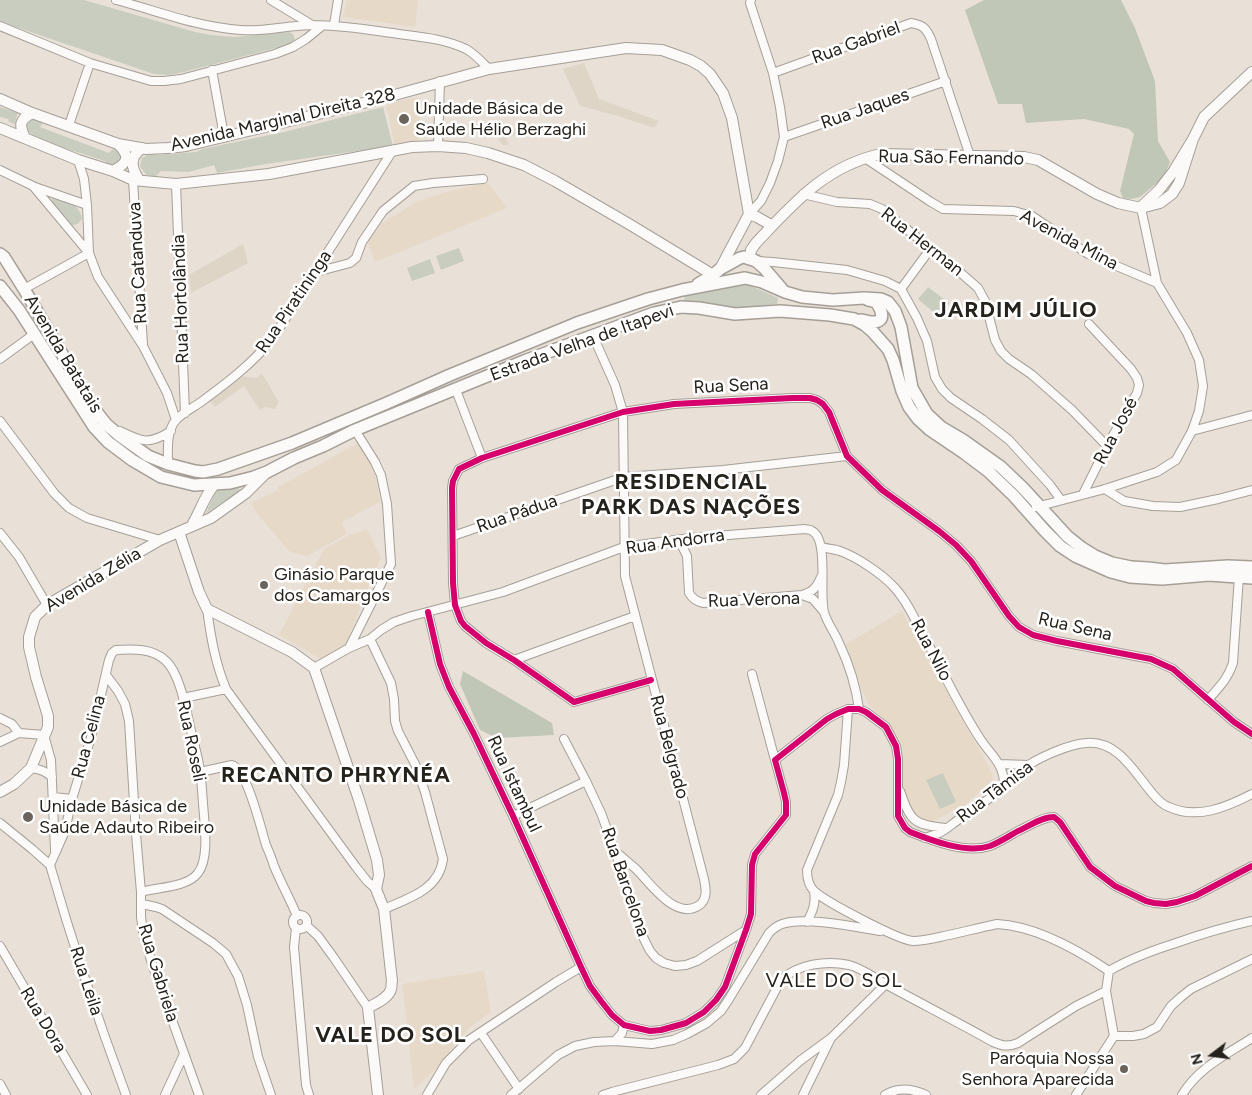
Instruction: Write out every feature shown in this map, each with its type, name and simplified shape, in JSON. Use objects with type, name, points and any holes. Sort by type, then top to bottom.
[{"type":"main road","name":"Avenida Marginal Direita 328","points":[[0,100],[118,144],[142,148],[168,148],[186,146],[488,69],[626,48],[662,50],[701,66],[710,74],[723,93],[730,110],[749,214]]},
{"type":"main road","points":[[1142,208],[1168,178],[1193,139],[1204,117],[1252,72]]},
{"type":"main road","points":[[25,138],[21,125],[25,117],[32,113]]},
{"type":"main road","points":[[0,128],[78,160],[136,180],[176,184],[270,174],[412,147],[466,148],[524,165],[717,272]]},
{"type":"main road","points":[[113,172],[126,162],[126,154],[118,144]]},
{"type":"main road","points":[[136,180],[132,165],[133,158],[142,148]]},
{"type":"main road","name":"Rua São Fernando","points":[[753,260],[752,250],[756,243],[803,194],[831,174],[865,158],[881,154],[1024,157],[1038,160],[1096,194],[1118,203],[1142,208]]},
{"type":"main road","points":[[717,272],[749,214],[772,225]]},
{"type":"main road","name":"Avenida Batatais","points":[[0,254],[4,257],[24,289],[95,410],[106,424],[148,456],[168,464],[203,472],[218,469]]},
{"type":"main road","points":[[691,288],[744,257],[753,260],[764,268],[785,292]]},
{"type":"main road","name":"Estrada Velha de Itapevi","points":[[218,469],[292,443],[577,323],[648,298],[745,278],[762,282],[802,297],[825,300],[864,298],[881,299],[888,302],[896,311],[901,327],[912,388],[927,414],[941,427],[1001,467],[1067,536],[1096,556],[1112,563],[1130,567],[1165,570],[1228,566],[1252,567]]},
{"type":"main road","name":"Estrada Velha de Itapevi","points":[[0,286],[19,310],[94,427],[108,442],[132,460],[161,477],[194,485],[230,483],[254,477],[356,430],[524,361],[654,313],[681,307],[735,314],[780,311],[854,319],[873,332],[888,349],[902,391],[909,407],[918,419],[930,430],[964,452],[988,471],[1060,546],[1075,556],[1111,572],[1130,577],[1162,579],[1209,574],[1252,578]]},
{"type":"main road","points":[[854,319],[874,322],[881,317],[882,313],[876,302],[864,298]]},
{"type":"main road","points":[[192,526],[208,492],[226,475],[284,452],[292,443]]},
{"type":"main road","name":"Avenida Zélia","points":[[0,792],[14,784],[31,768],[48,727],[48,716],[29,647],[29,636],[35,617],[47,605],[160,540],[211,518],[246,493],[267,472]]},
{"type":"main road","points":[[178,532],[207,609],[292,652],[314,668],[359,800],[377,860],[379,875],[376,889],[384,908],[391,989],[386,997],[368,1008],[378,1095]]},
{"type":"street","points":[[116,0],[211,27],[243,30],[334,25],[438,40],[476,55],[488,69]]},
{"type":"street","points":[[271,0],[312,25]]},
{"type":"street","points":[[334,25],[338,0]]},
{"type":"street","points":[[749,214],[761,201],[770,183],[784,137],[773,73],[753,1]]},
{"type":"street","name":"Rua Gabriel","points":[[773,73],[911,23],[918,24],[926,29],[931,39],[970,156]]},
{"type":"street","points":[[0,26],[90,63],[151,81],[164,81],[181,79],[275,54],[306,40],[322,26]]},
{"type":"street","points":[[69,125],[90,63]]},
{"type":"street","points":[[212,70],[224,136]]},
{"type":"street","name":"Rua Jaques","points":[[784,137],[946,81]]},
{"type":"street","points":[[1234,88],[1252,81]]},
{"type":"street","points":[[438,146],[440,82]]},
{"type":"street","name":"Rua Piratininga","points":[[168,464],[168,446],[171,431],[176,420],[245,368],[263,351],[316,272],[393,150]]},
{"type":"street","name":"Avenida Mina","points":[[865,158],[943,209],[1014,211],[1032,216],[1088,254],[1157,283]]},
{"type":"street","points":[[78,160],[84,179],[89,253],[98,277],[143,346],[168,393],[176,420]]},
{"type":"street","points":[[84,179],[93,165]]},
{"type":"street","points":[[0,170],[33,186],[87,205]]},
{"type":"street","points":[[316,272],[350,263],[356,258],[362,242],[383,211],[414,186],[483,178]]},
{"type":"street","name":"Rua Catanduva","points":[[136,180],[143,346]]},
{"type":"street","name":"Rua Hortolândia","points":[[176,184],[185,413]]},
{"type":"street","points":[[33,186],[89,253]]},
{"type":"street","name":"Rua Herman","points":[[803,194],[837,202],[876,206],[931,248],[978,288],[985,301],[995,340],[1001,351],[1072,410],[1107,446]]},
{"type":"street","points":[[1026,510],[1105,489],[1157,472],[1176,460],[1192,431],[1199,411],[1203,386],[1199,360],[1187,333],[1157,283],[1142,208]]},
{"type":"street","points":[[71,231],[81,230],[88,225]]},
{"type":"street","points":[[901,289],[931,248]]},
{"type":"street","points":[[24,289],[89,253]]},
{"type":"street","points":[[753,260],[847,270],[901,289],[927,341],[935,377],[942,389],[951,398],[1009,440],[1050,485],[1061,500]]},
{"type":"street","name":"Rua José","points":[[1082,494],[1137,393],[1139,385],[1131,369],[1089,324]]},
{"type":"street","points":[[0,359],[34,334]]},
{"type":"street","name":"Rua Belgrado","points":[[593,336],[615,385],[623,412],[625,576],[704,879],[707,892],[704,901],[689,910],[673,905],[664,899],[616,851]]},
{"type":"street","points":[[456,390],[482,458]]},
{"type":"street","name":"Rua Sena","points":[[651,680],[574,702],[486,643],[465,626],[457,614],[453,583],[452,488],[453,480],[459,469],[482,458],[623,412],[674,404],[810,398],[823,404],[829,412],[847,456],[882,490],[956,545],[971,561],[1009,616],[1019,627],[1033,635],[1057,641],[1151,659],[1173,670],[1234,722],[1252,734]]},
{"type":"street","points":[[1192,431],[1252,416]]},
{"type":"street","points":[[0,421],[54,494],[69,508],[87,518],[160,540]]},
{"type":"street","points":[[106,424],[139,440],[149,441],[160,438],[171,431]]},
{"type":"street","points":[[349,648],[391,564],[387,504],[381,475],[356,430]]},
{"type":"street","name":"Rua Pádua","points":[[453,536],[624,477],[722,470],[847,456]]},
{"type":"street","points":[[1105,489],[1124,501],[1153,506],[1180,507],[1252,490]]},
{"type":"street","name":"Rua Andorra","points":[[314,668],[349,648],[370,639],[394,622],[503,592],[624,547],[672,540],[804,529],[812,531],[819,537],[822,547]]},
{"type":"street","points":[[0,533],[19,557],[47,605]]},
{"type":"street","points":[[687,556],[693,543],[703,537]]},
{"type":"street","points":[[672,540],[681,544],[687,556]]},
{"type":"street","points":[[822,547],[824,612],[847,660],[859,708]]},
{"type":"street","name":"Rua Nilo","points":[[822,547],[840,551],[860,561],[876,571],[895,588],[908,607],[979,738],[999,764],[1004,778],[1004,787]]},
{"type":"street","name":"Rua Verona","points":[[687,556],[690,593],[696,601],[703,603],[802,596],[813,599],[824,612]]},
{"type":"street","points":[[802,596],[812,592],[818,585],[823,573]]},
{"type":"street","points":[[1208,700],[1224,682],[1233,663],[1239,576]]},
{"type":"street","points":[[207,609],[214,652],[226,689],[356,867],[376,889]]},
{"type":"street","name":"Rua Istambul","points":[[428,612],[440,664],[449,687],[474,734],[513,816],[590,986],[612,1015],[624,1025]]},
{"type":"street","points":[[514,660],[635,616]]},
{"type":"street","points":[[370,639],[391,683],[395,721],[416,766],[443,859],[442,868],[425,890],[384,908]]},
{"type":"street","name":"Rua Roseli","points":[[106,675],[109,660],[116,650],[145,650],[158,654],[167,662],[175,672],[183,698],[200,772],[206,838],[202,865],[197,874],[186,881],[158,890],[141,892]]},
{"type":"street","points":[[615,1041],[622,1033],[624,1025],[650,1031],[675,1027],[686,1022],[704,1012],[725,987],[751,914],[752,865],[755,854],[786,815],[784,793],[752,674]]},
{"type":"street","name":"Rua Celina","points":[[50,865],[65,831],[106,675]]},
{"type":"street","name":"Rua Gabriela","points":[[106,675],[125,704],[129,721],[143,932],[152,964],[199,1095]]},
{"type":"street","points":[[183,698],[226,689]]},
{"type":"street","points":[[775,760],[827,719],[848,709],[859,708],[886,727],[896,746],[898,759],[898,816],[905,828],[910,832],[963,848],[976,849],[990,846],[1033,823],[1054,817],[1060,822],[1090,867],[1115,886],[1128,893],[1146,901],[1166,904],[1195,896],[1251,866]]},
{"type":"street","points":[[848,709],[844,765],[838,795],[807,870],[809,885],[814,891],[837,907],[900,938],[912,941],[926,940],[997,924],[1008,924],[1060,942],[1088,956],[1109,971]]},
{"type":"street","points":[[0,718],[12,724],[19,732]]},
{"type":"street","points":[[0,742],[19,732],[44,735],[51,760],[56,852]]},
{"type":"street","name":"Rua Barcelona","points":[[564,739],[601,813],[616,851],[643,937],[656,958],[664,963],[675,966],[686,965],[697,961],[746,930]]},
{"type":"street","name":"Rua Tâmisa","points":[[925,838],[939,833],[1004,787],[1029,765],[1068,747],[1086,743],[1101,744],[1118,752],[1130,764],[1156,798],[1168,807],[1198,812],[1216,810],[1252,794]]},
{"type":"street","points":[[999,764],[1029,765]]},
{"type":"street","points":[[200,772],[227,765],[236,766],[239,770],[250,792],[275,868],[297,916]]},
{"type":"street","points":[[31,768],[46,772],[52,777]]},
{"type":"street","points":[[513,816],[586,781]]},
{"type":"street","name":"Rua Tâmisa","points":[[898,784],[909,813],[914,820],[921,824],[945,828]]},
{"type":"street","name":"Rua Celina","points":[[53,797],[72,800]]},
{"type":"street","points":[[0,823],[50,865]]},
{"type":"street","points":[[945,828],[952,845]]},
{"type":"street","name":"Rua Leila","points":[[50,865],[76,950],[126,1095]]},
{"type":"street","points":[[156,907],[155,895],[158,890]]},
{"type":"street","points":[[807,922],[815,903],[814,891]]},
{"type":"street","points":[[142,904],[156,907],[213,943],[226,954],[238,976],[247,1005],[258,1057],[271,1095]]},
{"type":"street","points":[[309,1095],[306,1085],[294,955],[296,928],[293,920],[297,916],[303,915],[306,918],[307,926],[318,936],[368,1008]]},
{"type":"street","points":[[511,1095],[558,1055],[575,1046],[585,1043],[615,1041],[652,1044],[673,1040],[707,1023],[721,1011],[769,933],[775,927],[784,923],[799,921],[886,931]]},
{"type":"street","points":[[1076,1095],[1114,1036],[1106,991],[1109,971],[1122,963],[1149,952],[1201,934],[1252,921]]},
{"type":"street","points":[[296,928],[300,929],[307,926]]},
{"type":"street","name":"Rua Dora","points":[[0,946],[87,1095]]},
{"type":"street","points":[[1114,1036],[1144,1034],[1157,1027],[1171,1006],[1191,989],[1252,959]]},
{"type":"street","points":[[603,1095],[718,1065],[734,1059],[745,1048],[781,980],[788,973],[799,968],[818,964],[840,963],[861,969],[1002,1046],[1018,1043],[1076,1006],[1106,991]]},
{"type":"street","points":[[427,1095],[446,1063],[469,1040],[581,967]]},
{"type":"street","points":[[761,1095],[801,1060],[831,1038],[886,984]]},
{"type":"street","points":[[725,987],[734,991]]},
{"type":"street","points":[[480,1033],[519,1089]]},
{"type":"street","points":[[803,1095],[831,1038]]},
{"type":"street","points":[[1182,1095],[1203,1070],[1252,1038]]},
{"type":"street","points":[[165,1095],[184,1054]]},
{"type":"street","points":[[0,1084],[6,1095]]},
{"type":"street","points":[[885,1095],[901,1089],[912,1090],[926,1095]]},
{"type":"shaded area","points":[[0,0],[84,0],[195,32],[235,37],[289,32],[293,34],[295,40],[291,44],[184,72],[169,75],[154,74],[1,22]]},
{"type":"shaded area","points":[[347,0],[418,0],[415,27],[343,17]]},
{"type":"shaded area","points":[[584,63],[599,99],[659,121],[654,128],[580,106],[563,69]]},
{"type":"shaded area","name":"Unidade Básica de Saúde Hélio Berzaghi","points":[[418,97],[420,140],[395,146],[386,104]]},
{"type":"shaded area","points":[[0,107],[19,111],[15,124],[9,122],[8,119],[0,117]]},
{"type":"shaded area","points":[[383,107],[393,146],[217,173],[214,165],[189,172],[161,171],[156,176],[150,176],[140,166],[142,158],[149,154],[196,152],[202,149],[284,132]]},
{"type":"shaded area","points":[[31,120],[43,123],[40,127],[109,153],[113,149],[119,153],[122,159],[116,166],[108,165],[105,161],[41,139],[27,130],[27,124]]},
{"type":"shaded area","points":[[529,122],[532,127],[506,139],[509,145],[502,145],[497,137]]},
{"type":"shaded area","points":[[481,184],[489,184],[507,208],[375,262],[367,240],[380,224],[418,201]]},
{"type":"shaded area","points":[[53,197],[63,199],[75,205],[82,218],[77,224],[72,225],[51,201]]},
{"type":"shaded area","points":[[243,244],[248,263],[191,293],[189,275]]},
{"type":"shaded area","points":[[459,248],[464,261],[441,270],[436,256]]},
{"type":"shaded area","points":[[430,259],[435,273],[412,281],[407,268]]},
{"type":"shaded area","points":[[742,282],[778,298],[777,304],[741,308],[684,303],[685,294]]},
{"type":"shaded area","points":[[928,287],[949,303],[939,317],[918,299]]},
{"type":"shaded area","points":[[261,373],[279,402],[275,409],[265,407],[260,410],[244,386],[215,407],[209,400],[240,376],[257,378]]},
{"type":"shaded area","points":[[358,443],[374,468],[380,502],[342,522],[347,534],[307,556],[290,552],[259,516],[251,503],[278,490],[278,487]]},
{"type":"shaded area","points":[[239,488],[240,491],[206,513],[216,491]]},
{"type":"shaded area","points":[[367,529],[381,558],[345,645],[340,650],[321,659],[279,635],[324,549],[348,536]]},
{"type":"shaded area","points":[[902,611],[992,773],[993,780],[966,804],[930,823],[919,820],[910,807],[904,793],[899,750],[895,734],[869,705],[846,644]]},
{"type":"shaded area","points":[[943,773],[956,802],[940,809],[926,780]]},
{"type":"shaded area","points":[[484,971],[491,1012],[468,1029],[434,1071],[414,1089],[402,984]]},
{"type":"green space","points":[[984,0],[1121,0],[1135,28],[1155,81],[1158,141],[1170,162],[1164,177],[1140,197],[1123,198],[1120,191],[1134,134],[1129,129],[1084,119],[1026,123],[1022,104],[998,104],[965,10]]},
{"type":"green space","points":[[463,671],[552,723],[554,735],[497,738],[480,730],[460,684]]},
{"type":"cycle path","points":[[651,680],[574,702],[486,643],[465,626],[455,605],[453,583],[452,488],[459,469],[482,458],[623,412],[674,404],[810,398],[823,404],[829,412],[847,456],[882,490],[956,545],[971,561],[1009,616],[1019,627],[1033,635],[1151,659],[1173,669],[1234,722],[1252,734]]},
{"type":"cycle path","points":[[428,612],[440,664],[449,687],[474,734],[513,816],[590,986],[612,1015],[624,1025],[650,1031],[661,1030],[686,1023],[704,1012],[716,1000],[725,987],[751,914],[752,865],[755,854],[786,815],[786,802],[775,760],[827,719],[848,709],[859,709],[866,712],[886,727],[896,746],[898,759],[898,816],[905,828],[910,832],[950,845],[981,848],[990,846],[1040,820],[1054,817],[1060,822],[1090,867],[1115,886],[1154,903],[1166,904],[1195,896],[1252,866]]},
{"type":"place","name":"Unidade Básica de Saúde Hélio Berzaghi","points":[[404,119]]},
{"type":"place","name":"Ginásio Parque dos Camargos","points":[[264,585]]},
{"type":"place","name":"Unidade Básica de Saúde Adauto Ribeiro","points":[[28,817]]},
{"type":"place","name":"Paróquia Nossa Senhora Aparecida","points":[[1124,1069]]},
{"type":"district","name":"JARDIM JÚLIO","points":[[1016,311]]},
{"type":"district","name":"RESIDENCIAL PARK DAS NAÇÕES","points":[[691,496]]},
{"type":"district","name":"RECANTO PHRYNÉA","points":[[336,776]]},
{"type":"district","name":"VALE DO SOL","points":[[834,981]]},
{"type":"district","name":"VALE DO SOL","points":[[391,1036]]}]
